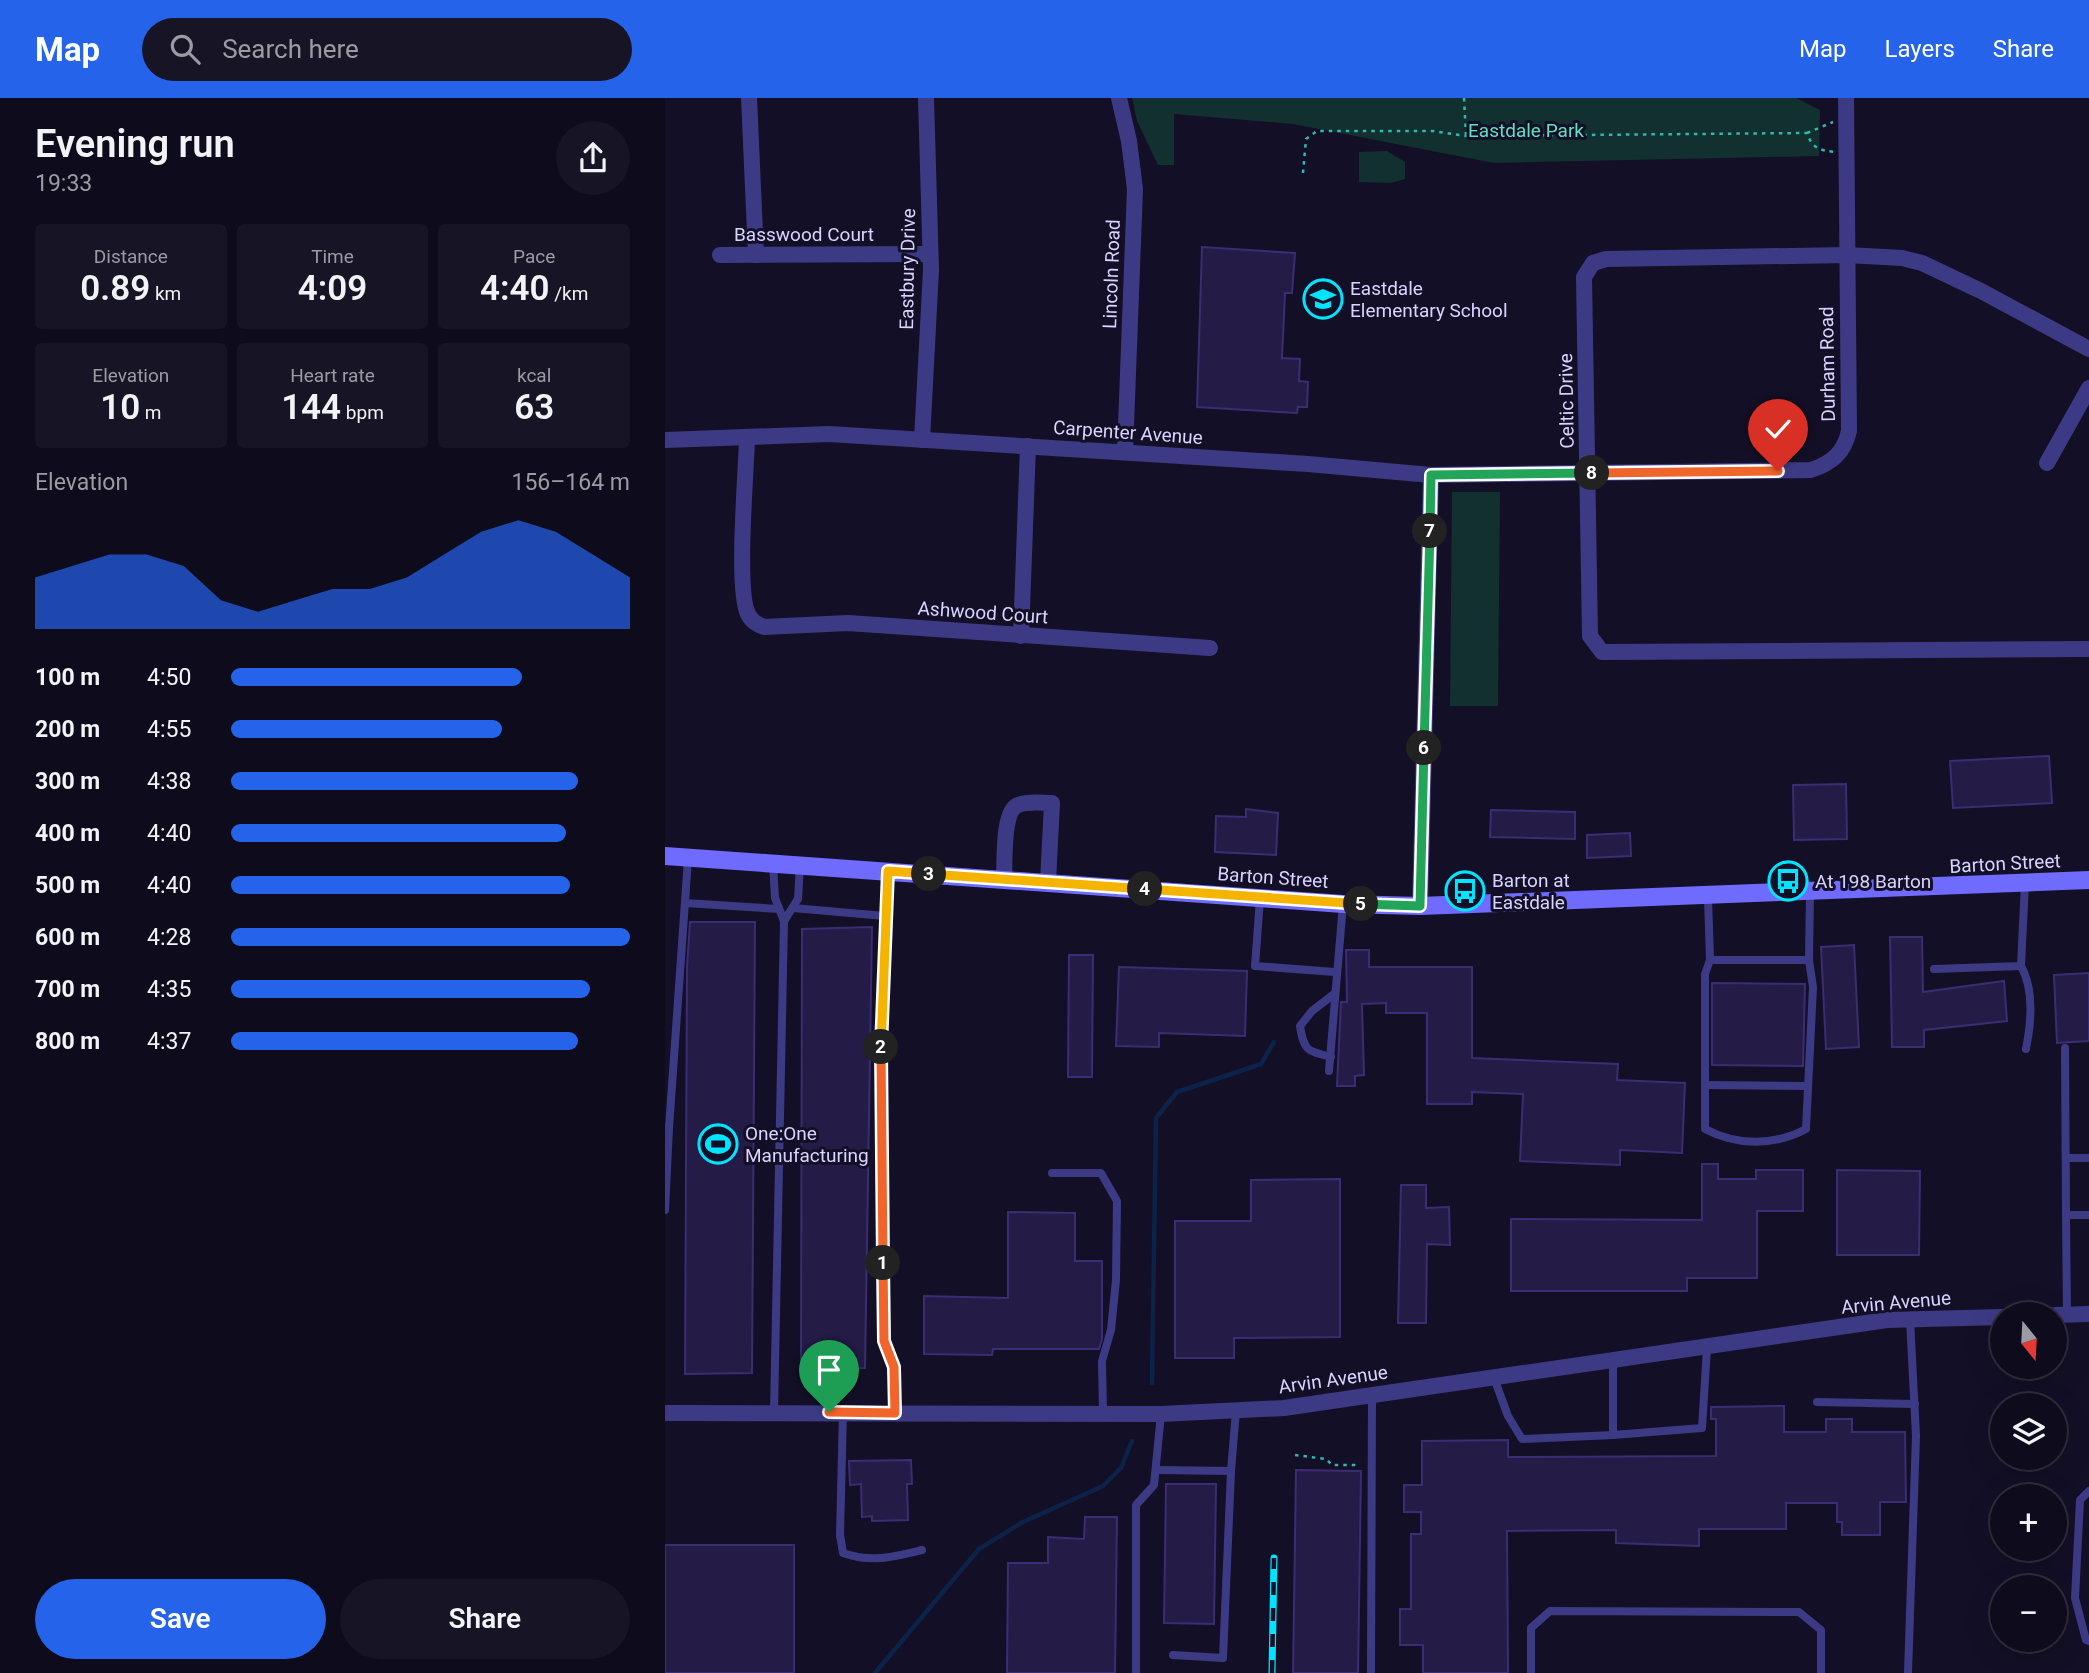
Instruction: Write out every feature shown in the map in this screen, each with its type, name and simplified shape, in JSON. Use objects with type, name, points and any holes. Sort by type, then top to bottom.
[{"type":"main road","name":"Barton Street","points":[[665,856],[1048,881],[1343,904],[1420,906],[1708,897],[2089,880]]},
{"type":"street","points":[[749,98],[756,256]]},
{"type":"street","name":"Eastbury Drive","points":[[922,440],[930,254],[926,98]]},
{"type":"street","name":"Lincoln Road","points":[[1119,98],[1129,141],[1135,189],[1125,452]]},
{"type":"street","name":"Durham Road","points":[[1588,473],[1811,470],[1833,461],[1849,431],[1846,98]]},
{"type":"street","name":"Basswood Court","points":[[720,255],[930,254]]},
{"type":"street","name":"Celtic Drive","points":[[2089,349],[1980,291],[1922,263],[1902,258],[1847,255],[1606,259],[1593,263],[1584,277],[1590,636],[1602,652],[2089,649]]},
{"type":"street","points":[[2047,463],[2089,388]]},
{"type":"street","name":"Carpenter Avenue","points":[[665,440],[747,440],[829,434],[1125,452],[1431,475],[1588,473]]},
{"type":"street","name":"Ashwood Court","points":[[747,440],[743,570],[746,612],[754,623],[764,627],[848,624],[1210,648]]},
{"type":"street","points":[[1021,636],[1028,446]]},
{"type":"street","points":[[1420,906],[1431,475]]},
{"type":"street","points":[[1004,879],[1007,818],[1013,808],[1020,804],[1052,803],[1048,881]]},
{"type":"street","points":[[2067,1315],[2089,1314]]},
{"type":"street","name":"Arvin Avenue","points":[[665,1413],[1161,1414],[1284,1408],[1910,1319],[1990,1317]]},
{"type":"lane","points":[[665,1210],[667,1128],[688,857]]},
{"type":"lane","points":[[773,863],[775,898],[784,921],[774,1412]]},
{"type":"lane","points":[[784,921],[798,899],[800,865]]},
{"type":"lane","points":[[888,871],[881,1004],[884,1341],[894,1367],[895,1413]]},
{"type":"lane","points":[[2025,883],[2021,966],[2028,979],[2030,1032],[2026,1049]]},
{"type":"lane","points":[[1708,897],[1710,960],[1705,974],[1705,1129],[1722,1138],[1753,1142],[1791,1137],[1805,1129],[1813,987],[1809,960],[1810,893]]},
{"type":"lane","points":[[1260,898],[1255,966],[1335,972]]},
{"type":"lane","points":[[685,903],[779,909]]},
{"type":"lane","points":[[1329,1071],[1335,972],[1343,904]]},
{"type":"lane","points":[[793,908],[885,916]]},
{"type":"lane","points":[[1710,960],[1809,960]]},
{"type":"lane","points":[[1934,969],[2021,966]]},
{"type":"lane","points":[[1331,1057],[1310,1052],[1303,1045],[1300,1026],[1311,1011],[1334,994]]},
{"type":"lane","points":[[2062,1302],[2066,1215],[2065,1048]]},
{"type":"lane","points":[[1705,1084],[1808,1086]]},
{"type":"lane","points":[[2066,1158],[2089,1158]]},
{"type":"lane","points":[[1052,1173],[1101,1173],[1118,1200],[1116,1280],[1111,1330],[1102,1361],[1103,1414]]},
{"type":"lane","points":[[2066,1215],[2089,1215]]},
{"type":"lane","points":[[1907,1673],[1916,1436],[1910,1319]]},
{"type":"lane","points":[[1494,1378],[1508,1416],[1522,1439],[1702,1428],[1707,1348]]},
{"type":"lane","points":[[1613,1361],[1613,1435]]},
{"type":"lane","points":[[1371,1673],[1372,1395]]},
{"type":"lane","points":[[1817,1402],[1915,1404]]},
{"type":"lane","points":[[1173,1655],[1223,1658],[1236,1411]]},
{"type":"lane","points":[[843,1412],[840,1535],[843,1553],[861,1559],[884,1559],[922,1550]]},
{"type":"lane","points":[[1136,1673],[1136,1505],[1154,1485],[1161,1414]]},
{"type":"lane","points":[[1156,1470],[1231,1471]]},
{"type":"lane","points":[[2089,1492],[2080,1500],[2075,1598],[2086,1640],[2089,1641]]},
{"type":"lane","points":[[1531,1673],[1531,1628],[1551,1611],[1799,1612],[1821,1630],[1821,1673]]},
{"type":"path","points":[[1464,98],[1465,136]]},
{"type":"path","points":[[1303,173],[1306,139],[1317,131],[1433,131],[1465,136],[1807,134],[1846,118]]},
{"type":"path","points":[[1807,134],[1811,144],[1819,150],[1847,154]]},
{"type":"path","points":[[1295,1455],[1326,1459],[1332,1465],[1363,1465]]},
{"type":"green space","name":"Eastdale Park","points":[[1132,98],[1796,98],[1820,110],[1819,156],[1494,163],[1293,124],[1174,114],[1174,165],[1158,165],[1137,121]]},
{"type":"green space","points":[[1387,151],[1405,162],[1405,179],[1391,183],[1359,182],[1359,152]]},
{"type":"green space","points":[[1452,492],[1500,492],[1498,706],[1450,706]]},
{"type":"building","points":[[1202,247],[1295,253],[1292,293],[1285,293],[1282,358],[1300,359],[1299,381],[1308,382],[1307,407],[1298,407],[1297,413],[1197,407]]},
{"type":"building","points":[[2049,756],[2052,803],[1953,808],[1950,761]]},
{"type":"building","points":[[1846,784],[1847,839],[1794,840],[1793,785]]},
{"type":"building","points":[[1246,809],[1278,813],[1276,855],[1215,852],[1216,816],[1246,817]]},
{"type":"building","points":[[1491,810],[1575,812],[1575,839],[1490,837]]},
{"type":"building","points":[[1630,833],[1631,856],[1587,858],[1587,835]]},
{"type":"building","points":[[690,922],[755,922],[752,1373],[685,1374],[687,967]]},
{"type":"building","points":[[872,927],[865,1368],[801,1369],[802,929]]},
{"type":"building","points":[[1890,937],[1922,937],[1923,992],[2004,981],[2007,1021],[1924,1030],[1924,1047],[1892,1047]]},
{"type":"building","points":[[1854,945],[1859,1047],[1826,1049],[1821,947]]},
{"type":"building","points":[[1346,950],[1369,950],[1369,967],[1472,967],[1472,1058],[1618,1064],[1617,1080],[1685,1083],[1682,1153],[1620,1150],[1620,1165],[1520,1161],[1523,1094],[1472,1092],[1472,1104],[1427,1104],[1427,1013],[1386,1013],[1386,1003],[1362,1004],[1364,1075],[1355,1076],[1355,1086],[1337,1086],[1341,1002],[1347,1002]]},
{"type":"building","points":[[1069,955],[1093,955],[1092,1077],[1068,1077]]},
{"type":"building","points":[[1119,967],[1247,971],[1245,1036],[1159,1033],[1159,1047],[1116,1046]]},
{"type":"building","points":[[2089,973],[2089,1041],[2057,1043],[2054,975]]},
{"type":"building","points":[[1712,983],[1805,984],[1803,1066],[1712,1065]]},
{"type":"building","points":[[1702,1164],[1718,1164],[1718,1179],[1756,1179],[1756,1170],[1803,1170],[1803,1211],[1757,1211],[1757,1278],[1687,1278],[1687,1291],[1511,1291],[1511,1219],[1702,1220]]},
{"type":"building","points":[[1837,1170],[1920,1171],[1919,1255],[1837,1255]]},
{"type":"building","points":[[1340,1179],[1340,1337],[1234,1338],[1234,1358],[1175,1358],[1175,1221],[1251,1221],[1251,1180]]},
{"type":"building","points":[[1401,1185],[1426,1185],[1426,1208],[1449,1207],[1450,1245],[1427,1244],[1426,1323],[1398,1323]]},
{"type":"building","points":[[1008,1212],[1075,1213],[1075,1261],[1102,1261],[1102,1339],[1099,1349],[993,1349],[992,1355],[924,1354],[924,1296],[1008,1298]]},
{"type":"building","points":[[1784,1406],[1784,1432],[1826,1432],[1826,1419],[1852,1419],[1852,1432],[1905,1432],[1906,1502],[1880,1502],[1880,1535],[1842,1535],[1842,1522],[1837,1522],[1837,1503],[1786,1503],[1786,1529],[1699,1529],[1699,1546],[1616,1543],[1616,1530],[1507,1531],[1508,1673],[1423,1673],[1423,1645],[1400,1645],[1400,1609],[1411,1609],[1411,1534],[1421,1534],[1421,1512],[1404,1512],[1404,1485],[1422,1485],[1422,1441],[1508,1440],[1508,1457],[1716,1456],[1716,1419],[1711,1419],[1711,1407]]},
{"type":"building","points":[[911,1460],[912,1484],[907,1484],[908,1520],[872,1521],[872,1516],[862,1517],[861,1484],[850,1485],[849,1461]]},
{"type":"building","points":[[1296,1470],[1361,1471],[1358,1673],[1293,1673]]},
{"type":"building","points":[[1166,1484],[1216,1484],[1214,1624],[1164,1623]]},
{"type":"building","points":[[1085,1517],[1117,1517],[1115,1673],[1007,1673],[1008,1563],[1048,1563],[1048,1537],[1084,1539]]},
{"type":"building","points":[[665,1545],[794,1545],[794,1673],[665,1673]]},
{"type":"waterway","points":[[1152,1383],[1156,1118],[1177,1092],[1261,1064],[1274,1042]]},
{"type":"waterway","points":[[875,1673],[979,1549],[1023,1522],[1103,1486],[1121,1468],[1132,1441]]},
{"type":"railway","points":[[1272,1673],[1274,1558]]},
{"type":"place","name":"Eastdale Elementary School","points":[[1323,299]]},
{"type":"place","name":"At 198 Barton","points":[[1788,881]]},
{"type":"place","name":"Barton at Eastdale","points":[[1465,891]]},
{"type":"place","name":"One:One Manufacturing","points":[[718,1144]]},
{"type":"route","points":[[829,1412],[895,1413],[894,1367],[884,1341],[881,1004],[888,871],[1343,904],[1420,906],[1431,475],[1778,471]]}]
